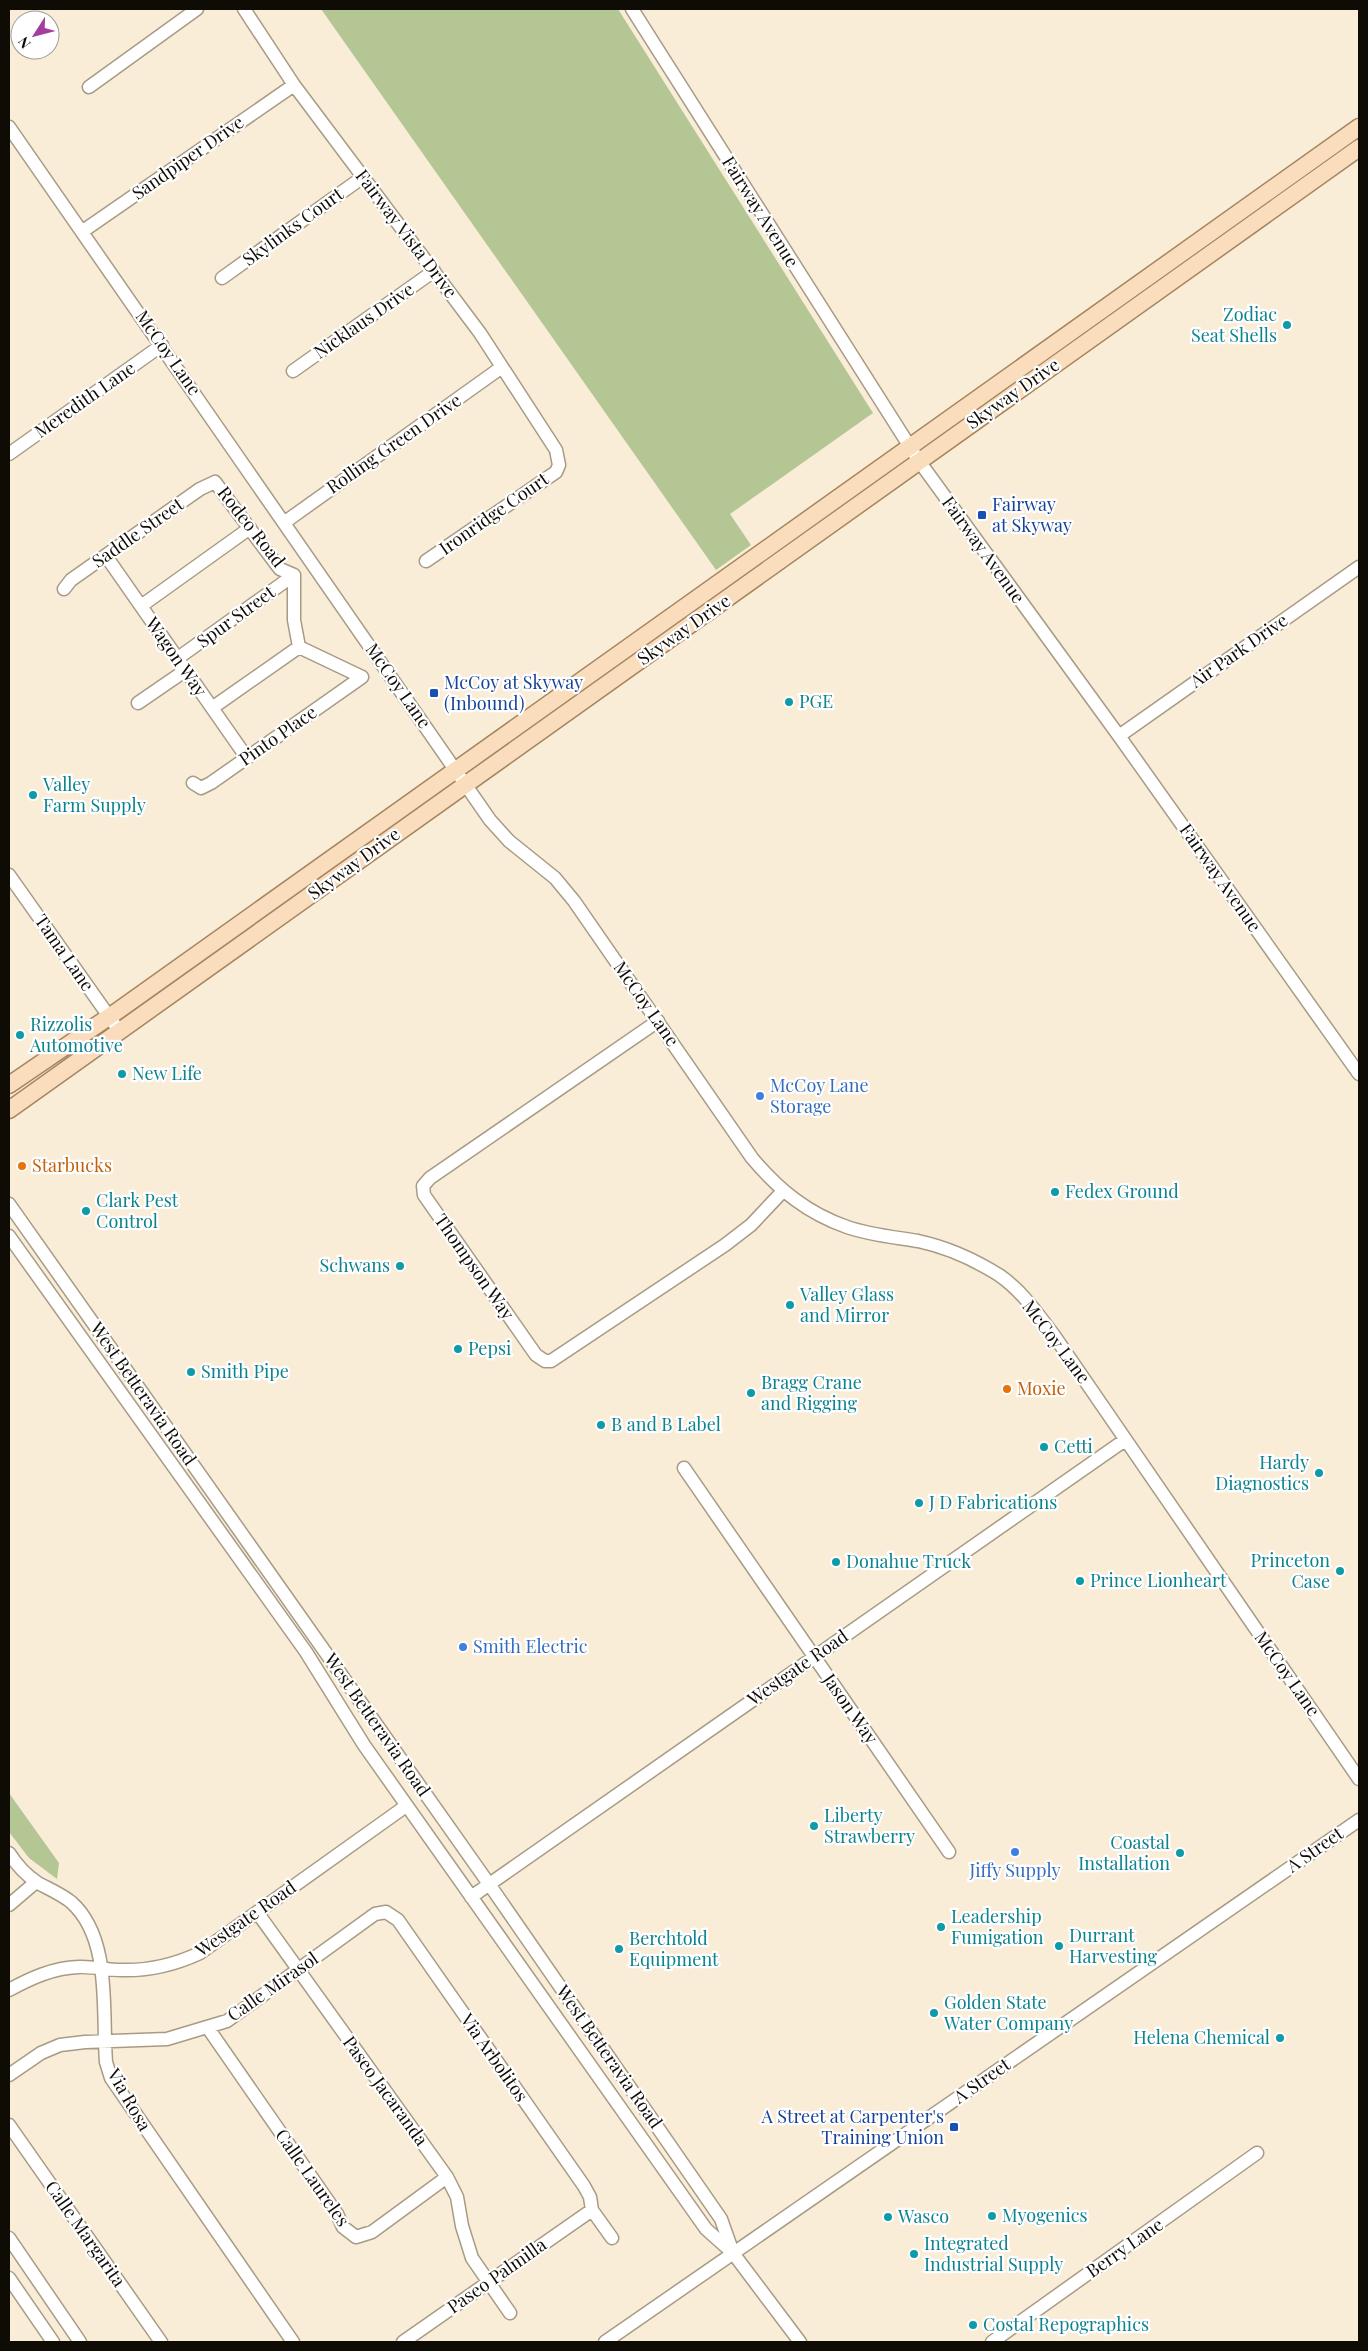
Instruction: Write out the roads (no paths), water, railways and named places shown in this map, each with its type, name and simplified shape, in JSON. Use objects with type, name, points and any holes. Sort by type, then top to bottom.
[{"type":"main road","name":"Skyway Drive","points":[[9,1110],[465,785],[1359,127]]},
{"type":"main road","name":"Skyway Drive","points":[[9,1085],[109,1017],[456,770],[1359,148]]},
{"type":"street","points":[[89,87],[197,9]]},
{"type":"street","name":"Fairway Vista Drive","points":[[244,9],[294,85],[434,270],[502,367],[553,444],[559,464]]},
{"type":"street","name":"Fairway Avenue","points":[[637,10],[914,454],[1119,736],[1359,1074]]},
{"type":"street","name":"Sandpiper Drive","points":[[83,231],[294,85]]},
{"type":"street","name":"McCoy Lane","points":[[9,126],[490,820],[509,840],[555,878],[658,1021],[752,1158],[783,1191],[817,1214],[846,1226],[920,1242],[954,1252],[1000,1276],[1022,1296],[1045,1323],[1359,1779]]},
{"type":"street","name":"Skylinks Court","points":[[222,278],[363,177]]},
{"type":"street","name":"Nicklaus Drive","points":[[293,371],[434,270]]},
{"type":"street","name":"Meredith Lane","points":[[9,454],[162,345]]},
{"type":"street","name":"Rolling Green Drive","points":[[285,522],[502,367]]},
{"type":"street","name":"Ironridge Court","points":[[426,562],[556,472],[559,464]]},
{"type":"street","name":"Rodeo Road","points":[[215,482],[280,569],[294,575],[294,620],[296,640],[299,647]]},
{"type":"street","name":"Saddle Street","points":[[64,589],[71,580],[200,489],[215,482]]},
{"type":"street","points":[[141,606],[250,528]]},
{"type":"street","name":"Wagon Way","points":[[106,556],[247,758]]},
{"type":"street","name":"Air Park Drive","points":[[1119,736],[1359,566]]},
{"type":"street","name":"Spur Street","points":[[178,658],[294,575]]},
{"type":"street","points":[[212,708],[299,647]]},
{"type":"street","name":"Pinto Place","points":[[193,783],[201,788],[206,786],[362,677],[299,647]]},
{"type":"street","name":"Spur Street","points":[[138,703],[186,670]]},
{"type":"street","name":"Tama Lane","points":[[9,875],[120,1032]]},
{"type":"street","name":"Thompson Way","points":[[658,1021],[430,1178],[423,1186],[424,1195],[536,1356],[545,1361],[551,1361],[751,1226],[783,1191]]},
{"type":"street","name":"West Betteravia Road","points":[[9,1204],[489,1884],[721,2219],[733,2253]]},
{"type":"street","name":"West Betteravia Road","points":[[9,1236],[306,1652],[364,1745],[406,1806],[706,2229],[733,2253],[800,2342]]},
{"type":"street","name":"Westgate Road","points":[[471,1897],[1125,1440]]},
{"type":"street","name":"Jason Way","points":[[684,1468],[949,1852]]},
{"type":"street","name":"Westgate Road","points":[[9,1990],[36,1975],[78,1967],[121,1970],[154,1969],[176,1964],[200,1953],[406,1806]]},
{"type":"street","name":"A Street","points":[[605,2342],[1359,1820]]},
{"type":"street","name":"Via Rosa","points":[[9,1854],[36,1882],[71,1902],[84,1916],[93,1933],[101,1968],[106,2062],[111,2078],[293,2342]]},
{"type":"street","points":[[9,1905],[36,1882]]},
{"type":"street","name":"Paseo Jacaranda","points":[[257,1912],[446,2176],[457,2197],[462,2226],[472,2258],[510,2314]]},
{"type":"street","name":"Calle Mirasol","points":[[9,2075],[41,2054],[60,2045],[85,2042],[167,2040],[227,2021],[375,1914],[386,1912]]},
{"type":"street","name":"Via Arbolitos","points":[[386,1912],[398,1920],[584,2186],[590,2197],[592,2210],[612,2238]]},
{"type":"street","name":"Calle Laureles","points":[[208,2028],[337,2214],[343,2227],[356,2237],[372,2232],[446,2176]]},
{"type":"street","name":"Calle Margarita","points":[[9,2125],[161,2342]]},
{"type":"street","name":"Berry Lane","points":[[992,2342],[1258,2154]]},
{"type":"street","name":"Paseo Palmilla","points":[[403,2342],[592,2210]]},
{"type":"street","points":[[9,2238],[80,2342]]},
{"type":"street","points":[[11,2287],[53,2342]]},
{"type":"place","name":"Zodiac Seat Shells","points":[[1287,325]]},
{"type":"place","name":"Fairway at Skyway","points":[[982,515]]},
{"type":"place","name":"McCoy at Skyway (Inbound)","points":[[434,693]]},
{"type":"place","name":"PGE","points":[[789,702]]},
{"type":"place","name":"Valley Farm Supply","points":[[33,795]]},
{"type":"place","name":"Rizzolis Automotive","points":[[20,1035]]},
{"type":"place","name":"New Life","points":[[122,1074]]},
{"type":"place","name":"McCoy Lane Storage","points":[[760,1096]]},
{"type":"place","name":"Starbucks","points":[[22,1166]]},
{"type":"place","name":"Fedex Ground","points":[[1055,1192]]},
{"type":"place","name":"Clark Pest Control","points":[[86,1211]]},
{"type":"place","name":"Schwans","points":[[400,1266]]},
{"type":"place","name":"Valley Glass and Mirror","points":[[790,1305]]},
{"type":"place","name":"Pepsi","points":[[458,1349]]},
{"type":"place","name":"Smith Pipe","points":[[191,1372]]},
{"type":"place","name":"Moxie","points":[[1007,1389]]},
{"type":"place","name":"Bragg Crane and Rigging","points":[[751,1393]]},
{"type":"place","name":"B and B Label","points":[[601,1425]]},
{"type":"place","name":"Cetti","points":[[1044,1447]]},
{"type":"place","name":"Hardy Diagnostics","points":[[1319,1473]]},
{"type":"place","name":"J D Fabrications","points":[[919,1503]]},
{"type":"place","name":"Donahue Truck","points":[[836,1562]]},
{"type":"place","name":"Princeton Case","points":[[1340,1571]]},
{"type":"place","name":"Prince Lionheart","points":[[1080,1581]]},
{"type":"place","name":"Smith Electric","points":[[463,1647]]},
{"type":"place","name":"Liberty Strawberry","points":[[814,1826]]},
{"type":"place","name":"Jiffy Supply","points":[[1015,1852]]},
{"type":"place","name":"Coastal Installation","points":[[1180,1853]]},
{"type":"place","name":"Leadership Fumigation","points":[[941,1927]]},
{"type":"place","name":"Durrant Harvesting","points":[[1059,1946]]},
{"type":"place","name":"Berchtold Equipment","points":[[619,1949]]},
{"type":"place","name":"Golden State Water Company","points":[[934,2013]]},
{"type":"place","name":"Helena Chemical","points":[[1280,2038]]},
{"type":"place","name":"A Street at Carpenter's Training Union","points":[[954,2127]]},
{"type":"place","name":"Myogenics","points":[[992,2216]]},
{"type":"place","name":"Wasco","points":[[888,2217]]},
{"type":"place","name":"Integrated Industrial Supply","points":[[914,2254]]},
{"type":"place","name":"Costal Repographics","points":[[973,2325]]}]
